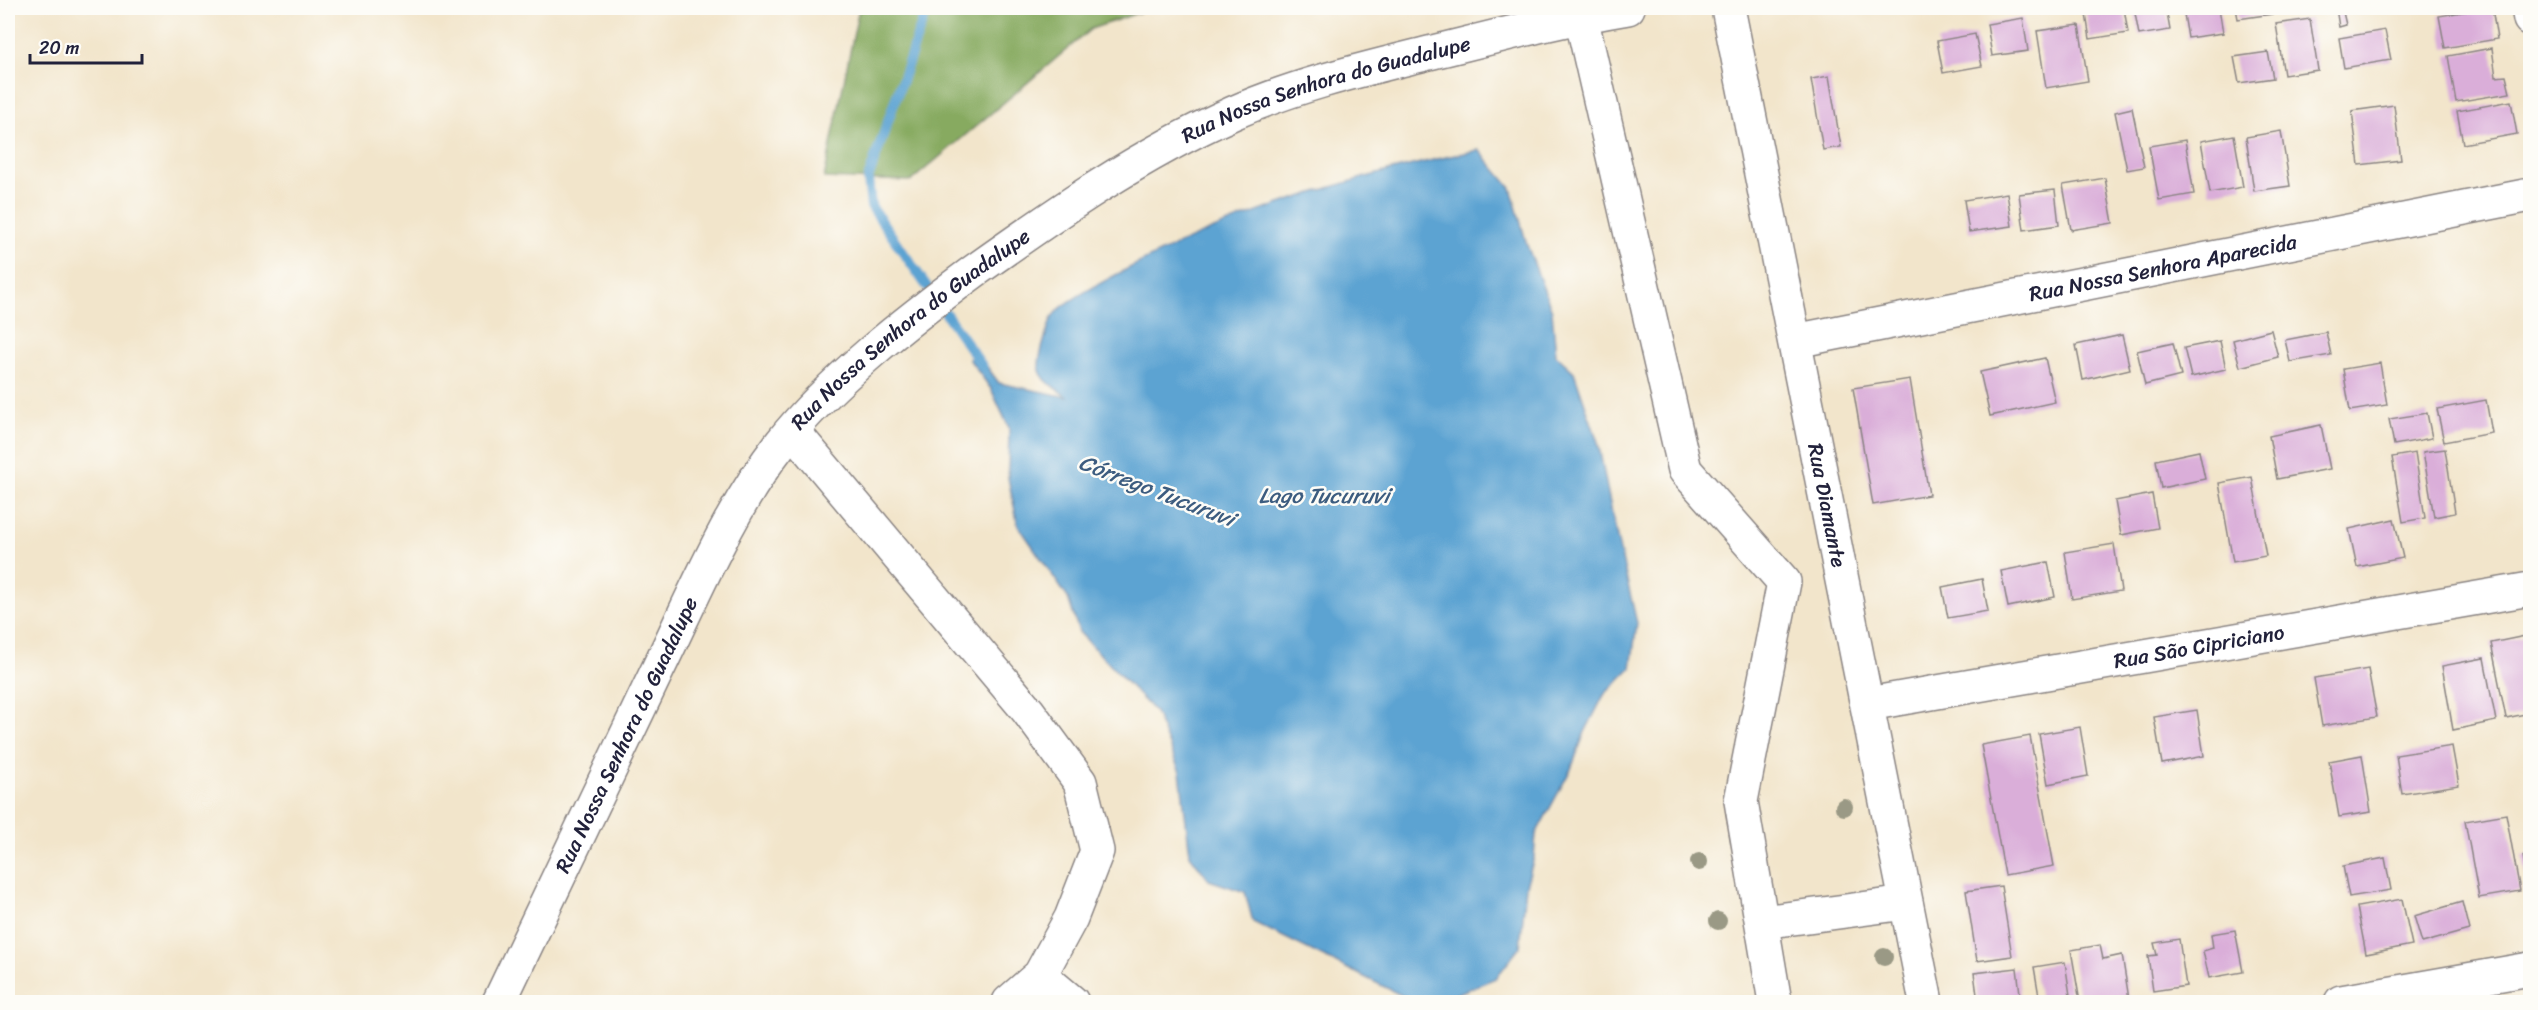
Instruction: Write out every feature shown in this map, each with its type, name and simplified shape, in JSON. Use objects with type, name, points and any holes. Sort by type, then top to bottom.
[{"type":"street","name":"Rua Nossa Senhora do Guadalupe","points":[[499,1002],[743,499],[783,442],[822,399],[925,308],[1104,181],[1234,112],[1308,85],[1580,12],[1629,8]]},
{"type":"street","name":"Rua Diamante","points":[[1728,8],[1926,1002]]},
{"type":"street","points":[[2528,8],[2530,19]]},
{"type":"street","points":[[1580,12],[1685,470],[1784,582],[1741,801],[1776,1002]]},
{"type":"street","name":"Rua Nossa Senhora Aparecida","points":[[1795,341],[2530,195]]},
{"type":"street","points":[[793,431],[1028,711],[1080,782],[1097,851],[1071,918],[1040,975],[1009,1002]]},
{"type":"street","name":"Rua São Cipriciano","points":[[1868,704],[2530,589]]},
{"type":"street","points":[[1762,922],[1906,903]]},
{"type":"street","points":[[2341,1002],[2530,969]]},
{"type":"street","points":[[1040,975],[1072,1002]]},
{"type":"green space","points":[[859,8],[1152,8],[1091,29],[911,181],[824,178]]},
{"type":"water","name":"Lago Tucuruvi","points":[[1479,150],[1511,188],[1527,245],[1552,311],[1556,355],[1574,372],[1598,442],[1637,623],[1631,668],[1604,695],[1585,732],[1571,769],[1536,834],[1534,857],[1526,886],[1520,947],[1496,978],[1437,1002],[1415,1002],[1253,922],[1245,892],[1209,880],[1190,855],[1180,772],[1155,712],[1079,632],[1068,598],[1018,525],[1008,478],[1009,428],[991,389],[969,359],[977,353],[999,383],[1067,397],[1045,380],[1040,370],[1039,360],[1053,316],[1079,295],[1154,256],[1244,217],[1384,172]]},
{"type":"building","points":[[2085,8],[2124,8],[2128,33],[2090,39]]},
{"type":"building","points":[[2134,8],[2166,8],[2170,30],[2139,35]]},
{"type":"building","points":[[2183,8],[2219,8],[2223,33],[2188,38]]},
{"type":"building","points":[[2236,8],[2271,8],[2272,14],[2238,19]]},
{"type":"building","points":[[2336,8],[2362,9],[2343,12],[2346,25],[2339,27]]},
{"type":"building","points":[[2492,8],[2497,39],[2445,48],[2439,16]]},
{"type":"building","points":[[2023,18],[2028,51],[1992,56],[1987,24]]},
{"type":"building","points":[[2310,19],[2318,70],[2284,75],[2276,24]]},
{"type":"building","points":[[2079,25],[2088,81],[2046,88],[2037,31]]},
{"type":"building","points":[[2385,30],[2391,60],[2344,68],[2339,38]]},
{"type":"building","points":[[1975,34],[1982,66],[1943,73],[1937,41]]},
{"type":"building","points":[[2492,48],[2496,77],[2506,76],[2510,93],[2456,102],[2448,56]]},
{"type":"building","points":[[2268,52],[2273,78],[2239,83],[2234,57]]},
{"type":"building","points":[[1829,76],[1841,147],[1823,150],[1811,79]]},
{"type":"building","points":[[2511,101],[2517,134],[2463,144],[2457,111]]},
{"type":"building","points":[[2394,105],[2401,160],[2359,165],[2352,111]]},
{"type":"building","points":[[2132,108],[2144,167],[2127,170],[2115,112]]},
{"type":"building","points":[[2281,131],[2290,186],[2254,191],[2246,137]]},
{"type":"building","points":[[2234,135],[2243,187],[2210,193],[2201,141]]},
{"type":"building","points":[[2185,140],[2194,194],[2159,200],[2149,146]]},
{"type":"building","points":[[2105,178],[2113,223],[2071,230],[2063,185]]},
{"type":"building","points":[[2055,190],[2059,225],[2024,230],[2019,194]]},
{"type":"building","points":[[2007,193],[2012,226],[1969,232],[1964,200]]},
{"type":"building","points":[[2271,330],[2278,357],[2240,367],[2233,340]]},
{"type":"building","points":[[2326,332],[2331,355],[2290,362],[2285,340]]},
{"type":"building","points":[[2122,335],[2130,369],[2083,380],[2076,345]]},
{"type":"building","points":[[2220,341],[2226,369],[2191,377],[2184,348]]},
{"type":"building","points":[[2173,343],[2181,376],[2145,385],[2137,351]]},
{"type":"building","points":[[2045,358],[2055,402],[1990,416],[1980,372]]},
{"type":"building","points":[[2380,363],[2387,405],[2350,411],[2343,369]]},
{"type":"building","points":[[1910,379],[1929,495],[1873,505],[1853,388]]},
{"type":"building","points":[[2486,400],[2492,433],[2444,442],[2437,409]]},
{"type":"building","points":[[2427,413],[2432,438],[2394,445],[2389,419]]},
{"type":"building","points":[[2321,425],[2330,469],[2277,479],[2269,436]]},
{"type":"building","points":[[2445,449],[2455,513],[2434,517],[2423,452]]},
{"type":"building","points":[[2199,451],[2205,479],[2161,488],[2156,460]]},
{"type":"building","points":[[2415,453],[2425,518],[2403,522],[2392,457]]},
{"type":"building","points":[[2252,477],[2266,556],[2233,562],[2219,483]]},
{"type":"building","points":[[2152,494],[2158,528],[2121,535],[2115,501]]},
{"type":"building","points":[[2394,519],[2403,558],[2357,567],[2349,529]]},
{"type":"building","points":[[2114,544],[2121,591],[2072,599],[2065,552]]},
{"type":"building","points":[[2048,562],[2055,597],[2008,607],[2001,571]]},
{"type":"building","points":[[1982,579],[1988,611],[1948,618],[1942,587]]},
{"type":"building","points":[[2530,635],[2530,713],[2506,718],[2491,643]]},
{"type":"building","points":[[2484,658],[2496,721],[2453,730],[2442,666]]},
{"type":"building","points":[[2368,669],[2377,717],[2322,726],[2314,678]]},
{"type":"building","points":[[2197,710],[2204,756],[2162,764],[2154,717]]},
{"type":"building","points":[[2080,727],[2088,776],[2048,784],[2039,734]]},
{"type":"building","points":[[2030,736],[2054,866],[2005,875],[1981,745]]},
{"type":"building","points":[[2452,746],[2459,785],[2402,794],[2396,755]]},
{"type":"building","points":[[2362,755],[2371,812],[2339,817],[2329,761]]},
{"type":"building","points":[[2506,814],[2520,891],[2479,898],[2465,821]]},
{"type":"building","points":[[2530,855],[2530,889],[2529,889],[2523,856]]},
{"type":"building","points":[[2385,858],[2391,890],[2349,897],[2343,866]]},
{"type":"building","points":[[2001,886],[2012,956],[1977,961],[1966,891]]},
{"type":"building","points":[[2402,899],[2412,945],[2366,954],[2357,907]]},
{"type":"building","points":[[2462,902],[2469,930],[2422,943],[2414,916]]},
{"type":"building","points":[[2235,930],[2243,972],[2209,978],[2203,951],[2213,948],[2211,934]]},
{"type":"building","points":[[2179,939],[2186,986],[2153,991],[2148,956],[2157,955],[2154,943]]},
{"type":"building","points":[[2100,945],[2103,959],[2122,955],[2129,999],[2111,1002],[2080,1002],[2071,950]]},
{"type":"building","points":[[2065,962],[2071,1002],[2040,1002],[2034,967]]},
{"type":"building","points":[[2017,968],[2021,1002],[1978,1002],[1974,973]]},
{"type":"waterway","name":"Córrego Tucuruvi","points":[[927,8],[868,179],[871,206],[983,367]]}]
